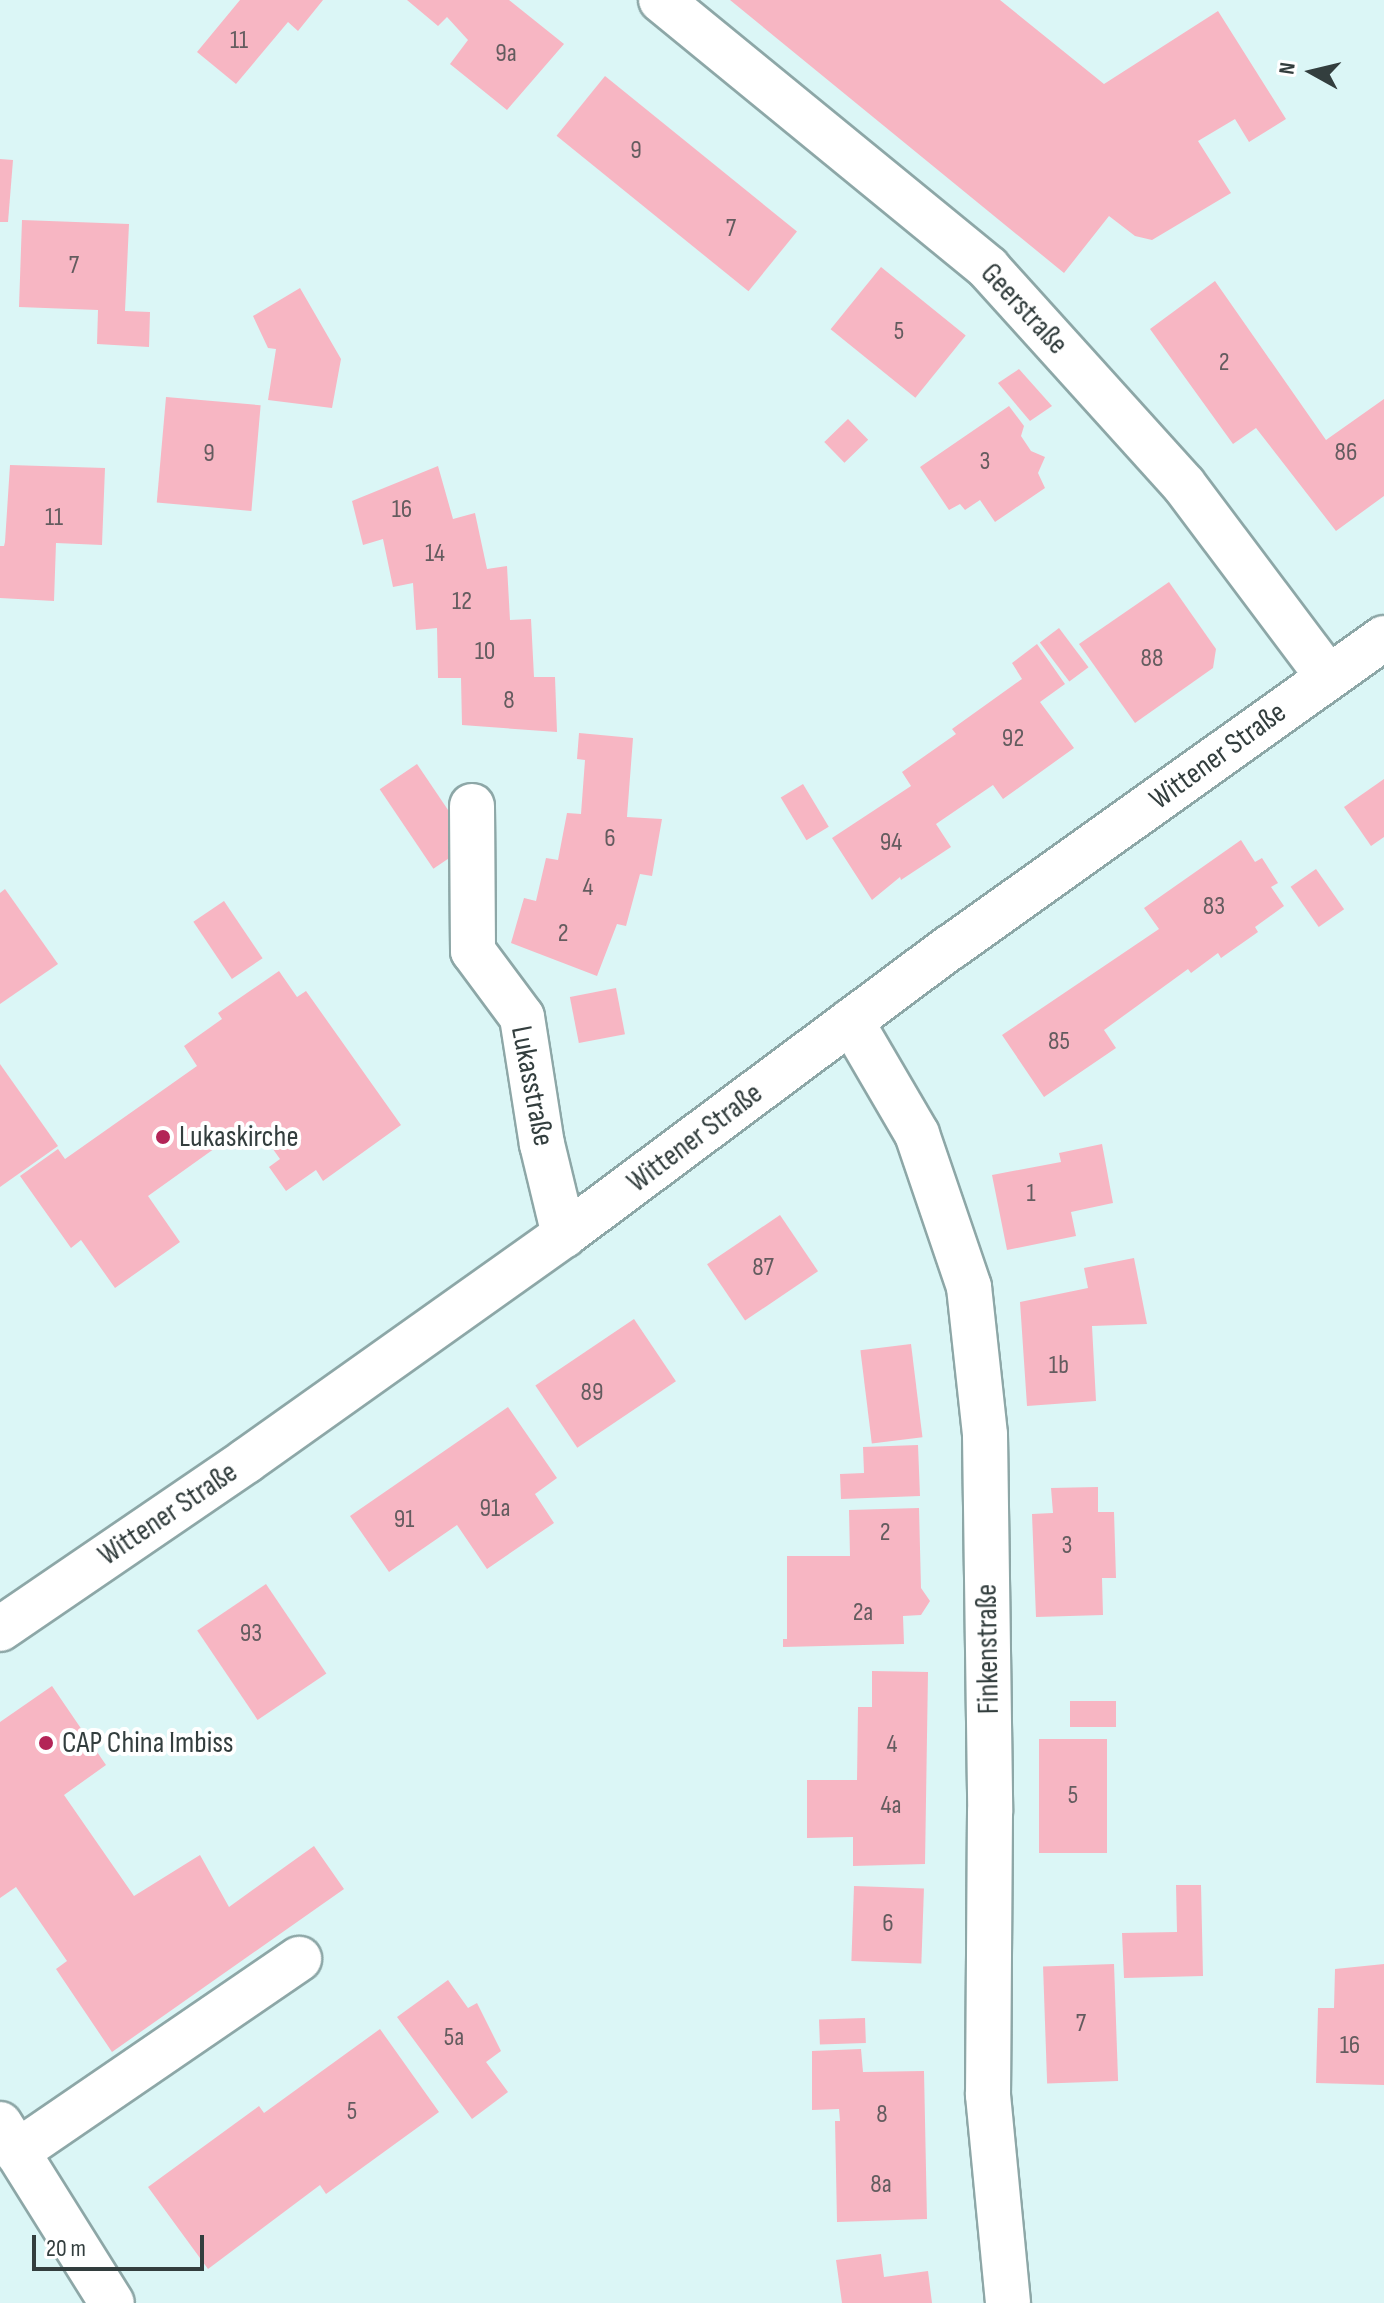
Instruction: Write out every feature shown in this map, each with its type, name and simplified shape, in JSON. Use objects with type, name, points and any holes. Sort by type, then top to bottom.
[{"type":"street","name":"Geerstraße","points":[[661,0],[988,268],[1184,485],[1328,677]]},
{"type":"street","name":"Wittener Straße","points":[[0,1629],[246,1461],[564,1235],[851,1021],[1384,638]]},
{"type":"street","name":"Lukasstraße","points":[[472,806],[473,951],[522,1017],[542,1144],[564,1235]]},
{"type":"street","name":"Finkenstraße","points":[[851,1021],[917,1134],[969,1287],[985,1435],[990,1812],[988,2095],[1008,2303]]},
{"type":"street","points":[[112,2303],[9,2138],[299,1959]]},
{"type":"building","points":[[240,0],[323,0],[298,31],[288,22],[236,84],[197,52]]},
{"type":"building","points":[[407,0],[509,0],[564,44],[507,110],[450,64],[468,40],[447,17],[438,26]]},
{"type":"building","points":[[730,0],[1000,0],[1104,84],[1218,11],[1286,119],[1249,142],[1235,119],[1198,141],[1231,193],[1152,240],[1135,236],[1109,216],[1064,273]]},
{"type":"building","points":[[605,76],[797,231],[748,291],[557,136]]},
{"type":"building","points":[[0,159],[13,160],[8,222],[0,222]]},
{"type":"building","points":[[22,220],[129,224],[125,311],[150,312],[149,347],[97,344],[98,310],[19,307]]},
{"type":"building","points":[[881,267],[966,336],[915,398],[831,329]]},
{"type":"building","points":[[1215,281],[1326,440],[1384,399],[1384,496],[1336,531],[1256,428],[1233,444],[1150,329]]},
{"type":"building","points":[[300,288],[341,359],[332,408],[268,400],[276,349],[268,348],[253,316]]},
{"type":"building","points":[[1019,369],[1052,406],[1030,421],[998,383]]},
{"type":"building","points":[[166,397],[261,405],[251,511],[157,503]]},
{"type":"building","points":[[1009,406],[1024,426],[1021,436],[1031,451],[1045,457],[1038,473],[1045,488],[995,522],[980,500],[965,510],[960,504],[949,510],[920,467]]},
{"type":"building","points":[[848,419],[868,440],[844,463],[824,442]]},
{"type":"building","points":[[10,465],[105,468],[102,545],[56,543],[54,601],[0,598],[0,546],[4,546],[5,542]]},
{"type":"building","points":[[438,466],[453,519],[475,513],[487,569],[507,566],[510,620],[531,619],[534,677],[555,677],[557,732],[462,725],[461,678],[438,678],[437,628],[416,630],[413,583],[393,587],[383,539],[363,545],[352,501]]},
{"type":"building","points":[[1169,582],[1216,649],[1213,668],[1135,723],[1079,644]]},
{"type":"building","points":[[1059,628],[1088,667],[1069,682],[1040,642]]},
{"type":"building","points":[[1037,644],[1065,684],[1040,702],[1074,748],[1003,799],[993,785],[936,824],[951,847],[901,880],[900,877],[872,900],[832,838],[911,786],[902,772],[956,734],[952,729],[1022,679],[1012,663]]},
{"type":"building","points":[[579,733],[633,738],[627,817],[662,819],[652,876],[640,874],[626,926],[617,924],[597,976],[511,943],[524,898],[536,901],[546,858],[558,860],[567,813],[581,814],[585,760],[577,759]]},
{"type":"building","points":[[417,764],[471,844],[433,869],[380,789]]},
{"type":"building","points":[[1384,779],[1384,837],[1371,846],[1344,807]]},
{"type":"building","points":[[803,784],[829,827],[806,840],[781,797]]},
{"type":"building","points":[[1241,840],[1255,862],[1262,858],[1278,883],[1271,887],[1284,906],[1255,927],[1258,932],[1221,958],[1218,953],[1191,973],[1188,969],[1104,1030],[1116,1048],[1044,1097],[1002,1035],[1159,929],[1144,908]]},
{"type":"building","points":[[1316,869],[1344,909],[1319,927],[1291,887]]},
{"type":"building","points":[[5,889],[58,964],[0,1004],[0,893]]},
{"type":"building","points":[[224,901],[263,958],[232,979],[193,922]]},
{"type":"building","name":"Lukaskirche","points":[[279,971],[297,997],[306,991],[401,1125],[323,1181],[316,1170],[286,1191],[269,1167],[280,1159],[253,1121],[148,1196],[180,1242],[115,1288],[81,1240],[71,1248],[20,1176],[58,1149],[65,1159],[197,1066],[184,1046],[222,1019],[218,1013]]},
{"type":"building","points":[[616,988],[625,1034],[579,1043],[570,997]]},
{"type":"building","points":[[0,1064],[58,1146],[0,1187]]},
{"type":"building","points":[[1102,1144],[1113,1203],[1071,1212],[1076,1236],[1007,1250],[992,1175],[1061,1162],[1059,1153]]},
{"type":"building","points":[[780,1215],[818,1271],[745,1321],[707,1264]]},
{"type":"building","points":[[1134,1258],[1147,1324],[1092,1326],[1096,1401],[1027,1406],[1020,1302],[1088,1288],[1084,1268]]},
{"type":"building","points":[[634,1319],[676,1381],[577,1448],[535,1386]]},
{"type":"building","points":[[911,1344],[922,1437],[872,1444],[860,1350]]},
{"type":"building","points":[[508,1407],[557,1478],[535,1494],[554,1523],[487,1569],[457,1525],[389,1572],[350,1516]]},
{"type":"building","points":[[918,1445],[920,1496],[841,1499],[840,1474],[864,1473],[863,1447]]},
{"type":"building","points":[[1098,1487],[1098,1512],[1114,1512],[1116,1578],[1102,1578],[1103,1615],[1036,1617],[1032,1514],[1053,1513],[1051,1488]]},
{"type":"building","points":[[919,1508],[921,1588],[930,1601],[921,1615],[903,1616],[904,1644],[783,1647],[783,1639],[787,1639],[787,1556],[850,1556],[849,1510]]},
{"type":"building","points":[[266,1584],[326,1674],[258,1720],[197,1630]]},
{"type":"building","points":[[872,1671],[928,1672],[925,1864],[853,1866],[853,1837],[807,1838],[807,1780],[857,1780],[858,1707],[872,1707]]},
{"type":"building","points":[[52,1686],[106,1765],[64,1795],[134,1896],[200,1855],[229,1907],[314,1846],[344,1889],[112,2052],[56,1969],[67,1961],[16,1887],[0,1898],[0,1722]]},
{"type":"building","points":[[1070,1701],[1116,1701],[1116,1727],[1070,1727]]},
{"type":"building","points":[[1039,1739],[1107,1739],[1107,1853],[1039,1853]]},
{"type":"building","points":[[1176,1885],[1201,1885],[1203,1976],[1124,1978],[1122,1933],[1177,1932]]},
{"type":"building","points":[[854,1886],[924,1888],[921,1963],[851,1961]]},
{"type":"building","points":[[1114,1964],[1118,2081],[1047,2083],[1043,1966]]},
{"type":"building","points":[[1384,1964],[1384,2085],[1316,2083],[1318,2008],[1334,2008],[1335,1969]]},
{"type":"building","points":[[448,1980],[468,2008],[477,2003],[501,2051],[486,2062],[508,2092],[472,2119],[397,2017]]},
{"type":"building","points":[[865,2018],[866,2043],[820,2045],[819,2020]]},
{"type":"building","points":[[380,2029],[439,2112],[326,2194],[320,2185],[208,2269],[148,2187],[259,2106],[264,2113]]},
{"type":"building","points":[[861,2049],[863,2072],[924,2071],[927,2219],[837,2222],[835,2121],[840,2121],[839,2109],[812,2110],[812,2051]]},
{"type":"building","points":[[881,2254],[884,2277],[928,2271],[932,2303],[842,2303],[836,2260]]},
{"type":"place","name":"Lukaskirche","points":[[163,1137]]},
{"type":"place","name":"CAP China Imbiss","points":[[46,1743]]}]
